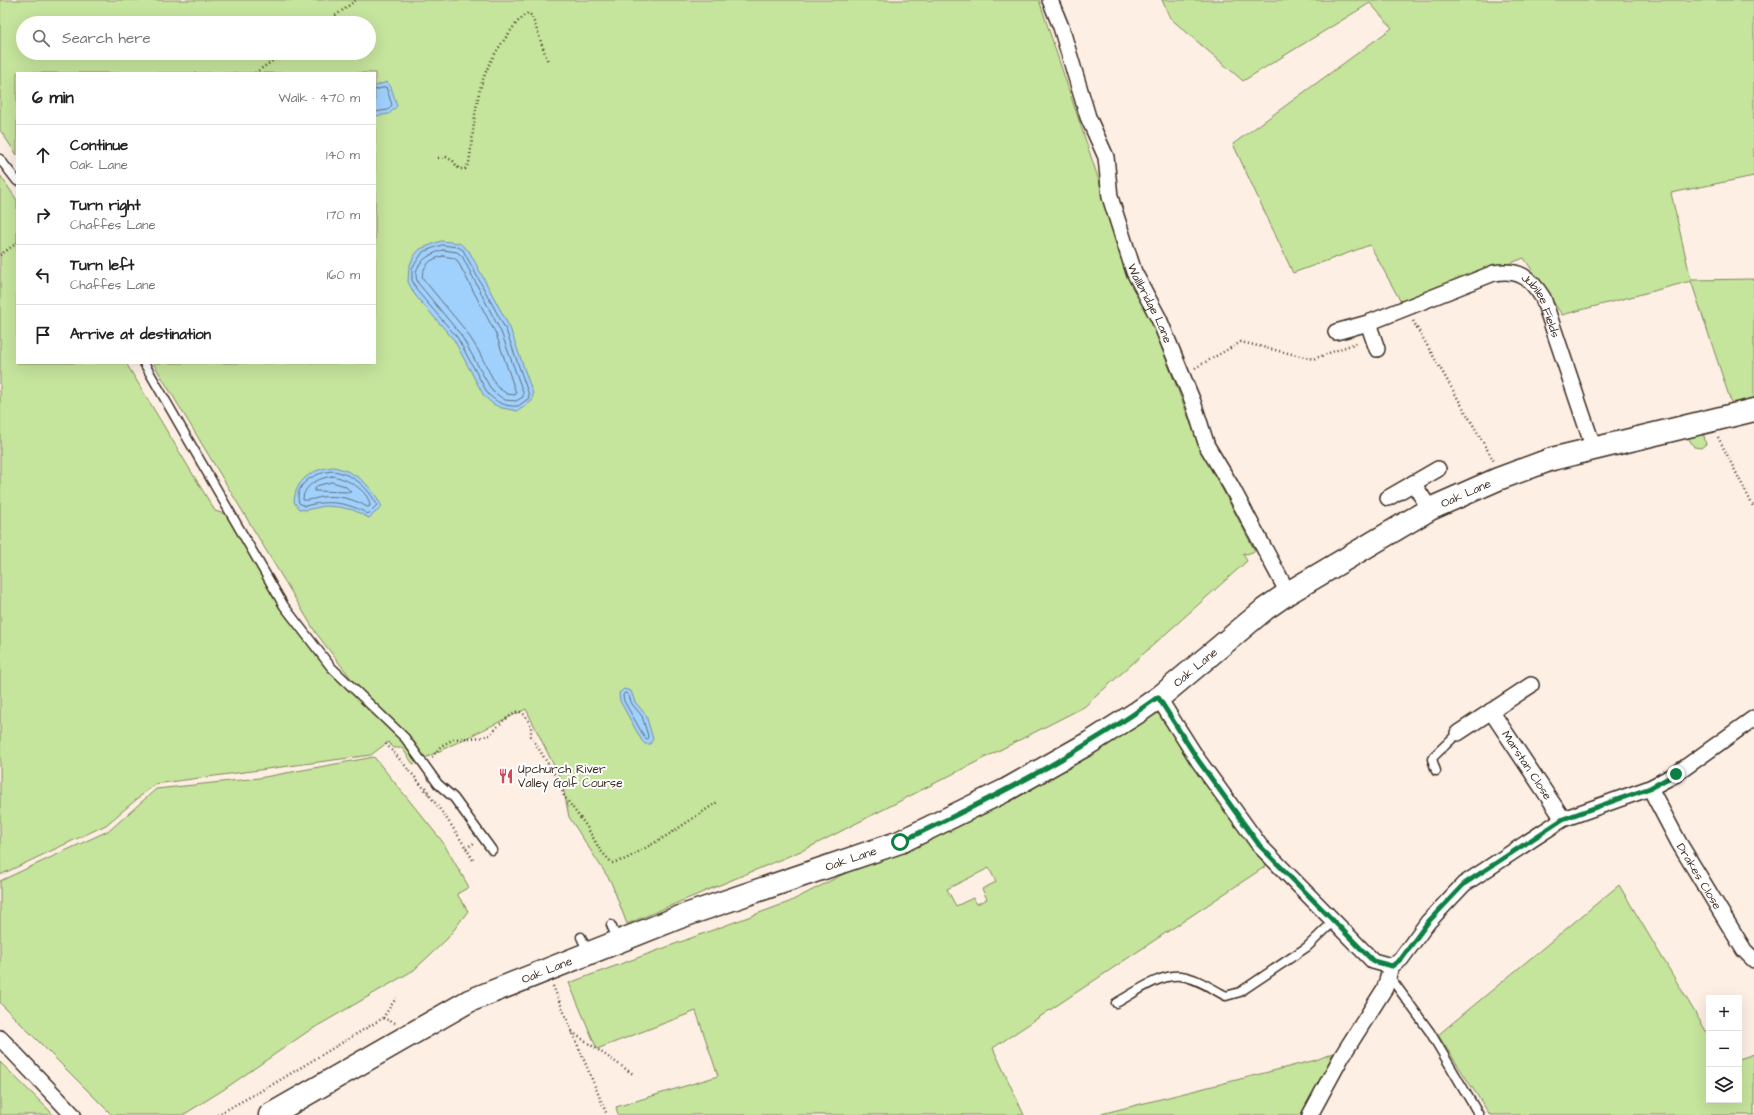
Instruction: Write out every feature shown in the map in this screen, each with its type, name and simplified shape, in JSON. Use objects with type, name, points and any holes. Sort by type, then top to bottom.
[{"type":"street","name":"Wallbridge Lane","points":[[1050,0],[1061,26],[1088,117],[1106,157],[1110,197],[1134,272],[1159,319],[1182,375],[1207,446],[1231,486],[1288,593]]},
{"type":"street","name":"Jubilee Fields","points":[[1336,332],[1368,323],[1494,273],[1515,272],[1534,283],[1543,298],[1594,449]]},
{"type":"street","points":[[1368,323],[1375,343]]},
{"type":"street","name":"Oak Lane","points":[[270,1115],[469,1001],[546,970],[585,945],[615,933],[680,917],[900,842],[1006,790],[1108,732],[1158,697],[1264,609],[1288,593],[1430,509],[1504,477],[1552,459],[1754,410]]},
{"type":"street","points":[[1388,498],[1438,469]]},
{"type":"street","points":[[1413,483],[1430,509]]},
{"type":"street","points":[[1458,733],[1532,685]]},
{"type":"street","points":[[1158,697],[1198,760],[1260,846],[1373,961],[1391,971]]},
{"type":"street","name":"Marstan Close","points":[[1491,711],[1563,819]]},
{"type":"street","points":[[1310,1115],[1342,1056],[1385,988],[1391,971],[1428,922],[1464,884],[1563,819],[1650,788],[1676,774],[1754,718]]},
{"type":"street","name":"Drakes Close","points":[[1650,788],[1679,843],[1740,944],[1754,960]]},
{"type":"street","points":[[0,1038],[73,1115]]},
{"type":"lane","points":[[0,159],[16,180]]},
{"type":"lane","points":[[145,364],[284,606],[331,667],[405,738],[438,784],[454,798],[492,850]]},
{"type":"lane","points":[[1436,771],[1432,759],[1458,733]]},
{"type":"lane","points":[[1116,1003],[1162,978],[1181,976],[1200,982],[1226,996],[1240,992],[1307,947],[1333,922]]},
{"type":"lane","points":[[1391,971],[1430,1032],[1479,1115]]},
{"type":"path","points":[[335,16],[356,0]]},
{"type":"path","points":[[438,158],[446,157],[458,168],[465,169],[469,163],[474,113],[483,78],[498,48],[522,17],[528,13],[532,16],[548,62]]},
{"type":"path","points":[[257,72],[274,60]]},
{"type":"path","points":[[0,255],[16,244]]},
{"type":"path","points":[[1407,324],[1414,321],[1504,477]]},
{"type":"path","points":[[1182,375],[1241,342],[1313,359],[1375,343]]},
{"type":"path","points":[[1710,421],[1754,508]]},
{"type":"path","points":[[428,770],[434,753],[447,742],[461,737],[484,737],[503,721],[516,712],[520,712],[528,719],[531,726],[531,736],[560,782],[564,796],[587,827],[600,850],[612,863],[626,858],[668,835],[719,802]]},
{"type":"path","points":[[386,744],[410,770],[449,821],[473,860]]},
{"type":"path","points":[[546,970],[607,1115]]},
{"type":"path","points":[[217,1115],[275,1083],[383,1018],[396,998]]},
{"type":"path","points":[[572,1032],[633,1074]]},
{"type":"green space","points":[[0,0],[1039,0],[1132,280],[1144,302],[1199,445],[1255,551],[1247,554],[1243,553],[1247,561],[1084,707],[808,848],[627,924],[611,882],[569,817],[562,782],[526,709],[413,764],[402,748],[394,748],[388,742],[371,755],[155,784],[106,825],[0,875],[0,175],[16,199],[16,364],[127,364],[215,511],[225,514],[231,519],[284,610],[383,720],[316,633],[154,364],[376,364],[376,72],[16,72],[16,154],[0,130]]},
{"type":"green space","points":[[1162,0],[1754,0],[1754,176],[1671,193],[1691,280],[1754,279],[1754,402],[1733,408],[1691,281],[1562,315],[1524,258],[1402,304],[1370,245],[1293,273],[1233,144],[1392,28],[1370,3],[1243,81],[1170,18]]},
{"type":"green space","points":[[1703,432],[1706,444],[1701,448],[1694,447],[1687,436]]},
{"type":"green space","points":[[1158,713],[1266,866],[993,1048],[1024,1115],[618,1115],[616,1107],[718,1076],[696,1011],[597,1049],[569,983],[789,902]],"holes":[[[989,868],[996,882],[982,889],[987,899],[977,904],[973,898],[956,906],[947,889]]]},
{"type":"green space","points":[[374,757],[442,841],[469,887],[457,894],[468,911],[447,939],[414,970],[307,1032],[223,1090],[183,1115],[112,1115],[0,1003],[0,881],[110,830],[156,789],[259,778]]},
{"type":"green space","points":[[1619,885],[1706,1031],[1706,1103],[1742,1103],[1742,1058],[1754,1054],[1754,1115],[1490,1115],[1438,1035]]},
{"type":"green space","points":[[1333,1053],[1306,1115],[1097,1115],[1316,1060]]},
{"type":"green space","points":[[0,1062],[54,1115],[0,1115]]},
{"type":"water","points":[[387,82],[391,87],[397,106],[389,114],[376,116],[376,86]]},
{"type":"water","points":[[441,241],[459,243],[469,251],[510,328],[533,394],[532,401],[518,411],[502,408],[493,404],[484,396],[454,340],[415,295],[408,282],[409,267],[414,256],[420,249]]},
{"type":"water","points":[[333,467],[356,476],[368,486],[382,507],[369,518],[353,510],[339,507],[325,506],[305,510],[299,509],[294,502],[295,494],[301,482],[306,477],[318,470]]},
{"type":"water","points":[[624,689],[631,691],[635,702],[646,715],[653,739],[650,744],[645,744],[642,741],[620,701],[619,693]]},
{"type":"place","name":"Upchurch River Valley Golf Course","points":[[506,776]]},
{"type":"route","points":[[900,842],[938,825],[1006,790],[1089,743],[1120,724],[1158,697],[1198,760],[1260,846],[1326,915],[1373,961],[1392,966],[1401,959],[1428,922],[1464,884],[1563,819],[1650,788],[1676,774]]}]
